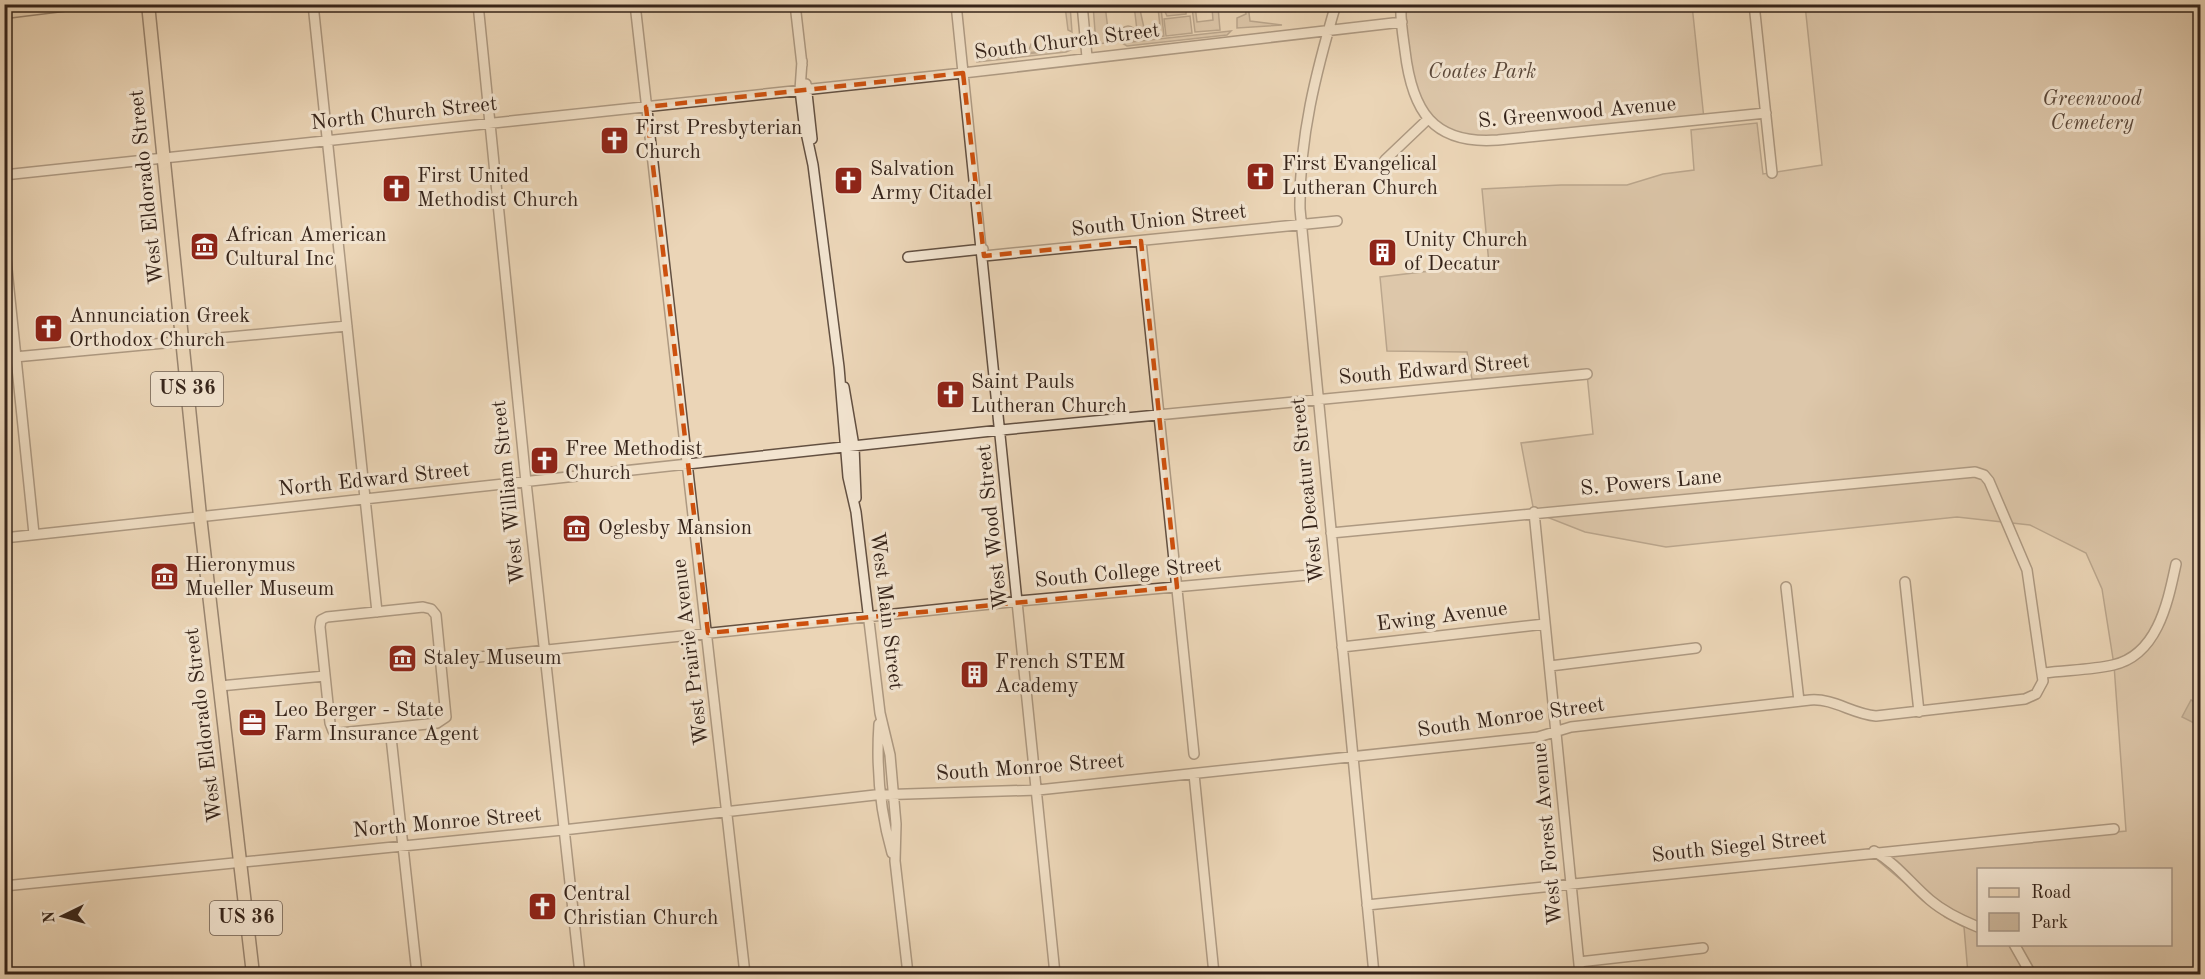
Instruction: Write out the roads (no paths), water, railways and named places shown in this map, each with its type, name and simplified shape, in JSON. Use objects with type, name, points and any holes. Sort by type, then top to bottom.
[{"type":"main road","points":[[4,12],[69,4]]},
{"type":"main road","name":"West Eldorado Street","points":[[147,4],[200,516],[253,975]]},
{"type":"street","points":[[313,4],[377,612]]},
{"type":"street","name":"West William Street","points":[[478,4],[525,483],[580,975]]},
{"type":"street","name":"West Prairie Avenue","points":[[635,4],[745,975]]},
{"type":"street","name":"West Main Street","points":[[795,4],[839,367],[850,412],[849,447],[857,476],[856,513],[880,713],[890,755],[895,861],[908,975]]},
{"type":"street","name":"West Wood Street","points":[[956,4],[984,253],[1056,975]]},
{"type":"street","points":[[1082,4],[1087,57]]},
{"type":"street","name":"West Decatur Street","points":[[1336,4],[1308,105],[1300,190],[1301,225],[1374,975]]},
{"type":"street","points":[[1384,160],[1427,120],[1412,92],[1401,4]]},
{"type":"street","points":[[1754,4],[1772,173]]},
{"type":"street","name":"South Church Street","points":[[804,89],[963,73],[1402,22]]},
{"type":"street","name":"North Church Street","points":[[4,175],[804,89]]},
{"type":"street","name":"S. Greenwood Avenue","points":[[1427,120],[1450,135],[1481,141],[1766,113]]},
{"type":"street","name":"South Union Street","points":[[908,257],[1141,241],[1337,221]]},
{"type":"street","points":[[4,240],[34,534]]},
{"type":"street","points":[[1141,241],[1194,754]]},
{"type":"street","points":[[4,358],[347,326]]},
{"type":"street","name":"South Edward Street","points":[[849,447],[1001,430],[1587,374]]},
{"type":"street","name":"North Edward Street","points":[[4,538],[849,447]]},
{"type":"street","name":"S. Powers Lane","points":[[1331,533],[1976,472],[1984,475],[1989,481],[2027,570],[2044,673]]},
{"type":"street","name":"West Forest Avenue","points":[[1534,512],[1580,975]]},
{"type":"street","points":[[2044,673],[2114,665],[2138,652],[2158,627],[2176,564]]},
{"type":"street","name":"South College Street","points":[[441,662],[869,616],[1319,574]]},
{"type":"street","points":[[1905,582],[1919,712]]},
{"type":"street","points":[[1786,587],[1799,701]]},
{"type":"street","points":[[431,609],[436,615],[447,714],[444,720],[340,733],[333,730],[330,723],[321,620],[327,617],[377,612],[431,609]]},
{"type":"street","name":"Ewing Avenue","points":[[1342,647],[1545,624]]},
{"type":"street","points":[[1550,666],[1696,648]]},
{"type":"street","name":"South Monroe Street","points":[[893,794],[1038,789],[1194,774],[1538,737],[1571,727],[1823,699],[1863,715],[1919,712],[2025,699],[2040,688],[2044,673]]},
{"type":"street","points":[[220,686],[325,676]]},
{"type":"street","name":"West Main Street","points":[[880,713],[877,756],[884,825],[895,861]]},
{"type":"street","points":[[390,728],[417,974],[406,975]]},
{"type":"street","points":[[1194,774],[1214,975]]},
{"type":"street","name":"North Monroe Street","points":[[4,886],[563,830],[728,810],[893,794]]},
{"type":"street","name":"South Siegel Street","points":[[1367,905],[1874,851],[2114,829]]},
{"type":"street","points":[[1874,851],[1895,865],[1943,909],[1977,926]]},
{"type":"street","points":[[2015,946],[2031,975]]},
{"type":"street","points":[[1579,962],[1703,948]]},
{"type":"place","name":"First Presbyterian Church","points":[[614,140]]},
{"type":"place","name":"First Evangelical Lutheran Church","points":[[1261,176]]},
{"type":"place","name":"Salvation Army Citadel","points":[[849,181]]},
{"type":"place","name":"First United Methodist Church","points":[[396,188]]},
{"type":"place","name":"African American Cultural Inc","points":[[204,247]]},
{"type":"place","name":"Unity Church of Decatur","points":[[1383,252]]},
{"type":"place","name":"Annunciation Greek Orthodox Church","points":[[48,328]]},
{"type":"place","name":"Saint Pauls Lutheran Church","points":[[950,394]]},
{"type":"place","name":"Free Methodist Church","points":[[544,461]]},
{"type":"place","name":"Oglesby Mansion","points":[[577,528]]},
{"type":"place","name":"Hieronymus Mueller Museum","points":[[164,577]]},
{"type":"place","name":"Staley Museum","points":[[402,658]]},
{"type":"place","name":"French STEM Academy","points":[[974,674]]},
{"type":"place","name":"Leo Berger - State Farm Insurance Agent","points":[[253,722]]},
{"type":"place","name":"Central Christian Church","points":[[542,906]]},
{"type":"park label","name":"Coates Park","points":[[1482,72]]},
{"type":"park label","name":"Greenwood Cemetery","points":[[2092,111]]}]
